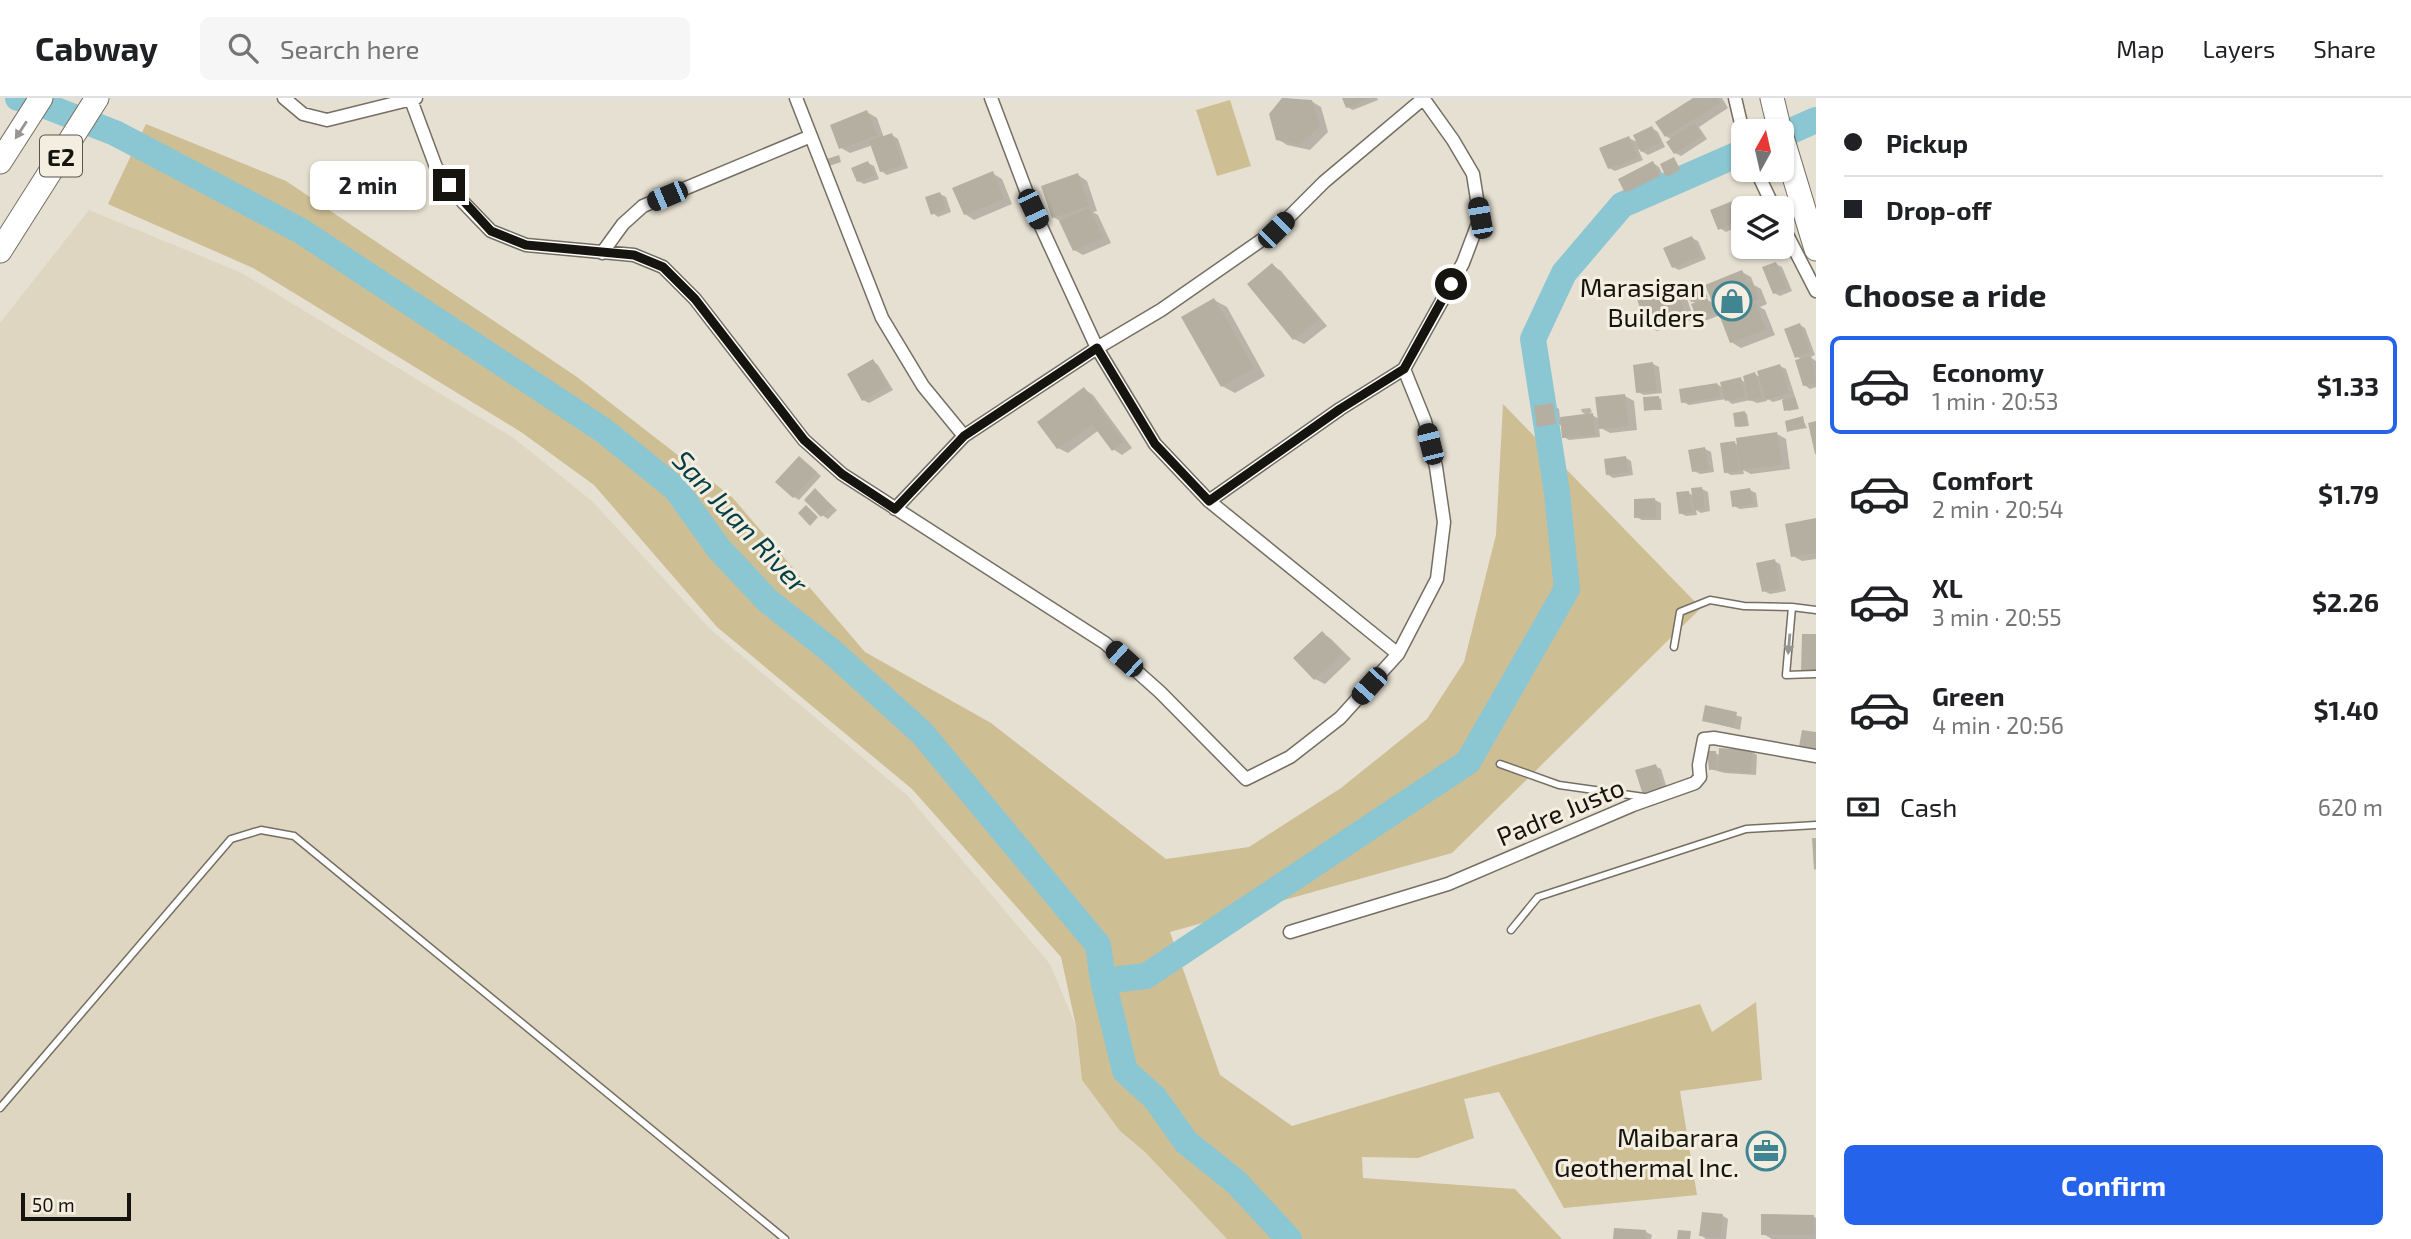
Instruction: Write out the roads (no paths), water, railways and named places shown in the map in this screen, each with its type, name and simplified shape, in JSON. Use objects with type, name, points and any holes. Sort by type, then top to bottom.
[{"type":"highway","name":"E2","points":[[0,162],[41,98]]},
{"type":"highway","name":"E2","points":[[0,251],[97,98]]},
{"type":"highway","points":[[1794,178],[1816,249]]},
{"type":"street","points":[[284,98],[303,114],[327,120],[414,99],[436,167],[463,202],[491,231],[526,245],[634,255],[663,267],[695,299],[804,440],[842,474],[1105,643],[1160,692],[1246,779],[1290,757],[1340,718],[1398,654],[1437,579],[1444,522],[1436,467],[1425,421],[1404,369]]},
{"type":"street","points":[[796,98],[882,318],[923,386],[964,436]]},
{"type":"street","points":[[991,98],[1033,209],[1097,348],[1155,444],[1209,501],[1398,654]]},
{"type":"street","points":[[895,509],[964,436],[1097,348],[1161,310],[1276,230],[1324,182],[1423,98],[1473,174],[1480,218],[1463,263],[1404,369],[1340,409],[1209,501]]},
{"type":"street","points":[[1735,98],[1739,119]]},
{"type":"street","points":[[602,253],[623,224],[643,206],[811,136]]},
{"type":"street","points":[[1794,248],[1816,290]]},
{"type":"street","name":"Padre Justo","points":[[1290,932],[1448,884],[1651,798],[1695,783],[1700,777],[1699,765],[1704,739],[1714,738],[1816,756]]},
{"type":"lane","points":[[1674,647],[1680,612],[1710,600],[1744,606],[1816,610]]},
{"type":"lane","points":[[1792,607],[1786,675],[1816,674]]},
{"type":"lane","points":[[1500,764],[1559,785],[1651,798]]},
{"type":"lane","points":[[1511,930],[1538,897],[1746,829],[1816,825]]},
{"type":"lane","points":[[0,1108],[232,839],[261,830],[294,836],[785,1239]]},
{"type":"waterway","name":"San Juan River","points":[[18,98],[115,133],[301,231],[603,430],[676,489],[719,549],[768,601],[830,650],[922,733],[1098,945],[1103,981],[1125,1071],[1155,1098],[1186,1142],[1236,1182],[1289,1239]]},
{"type":"waterway","points":[[1794,130],[1816,120]]},
{"type":"waterway","points":[[1103,981],[1146,976],[1468,762],[1567,589],[1557,493],[1533,339],[1564,273],[1622,205],[1731,157]]},
{"type":"place","name":"Marasigan Builders","points":[[1732,301]]},
{"type":"place","name":"Maibarara Geothermal Inc.","points":[[1766,1151]]}]
